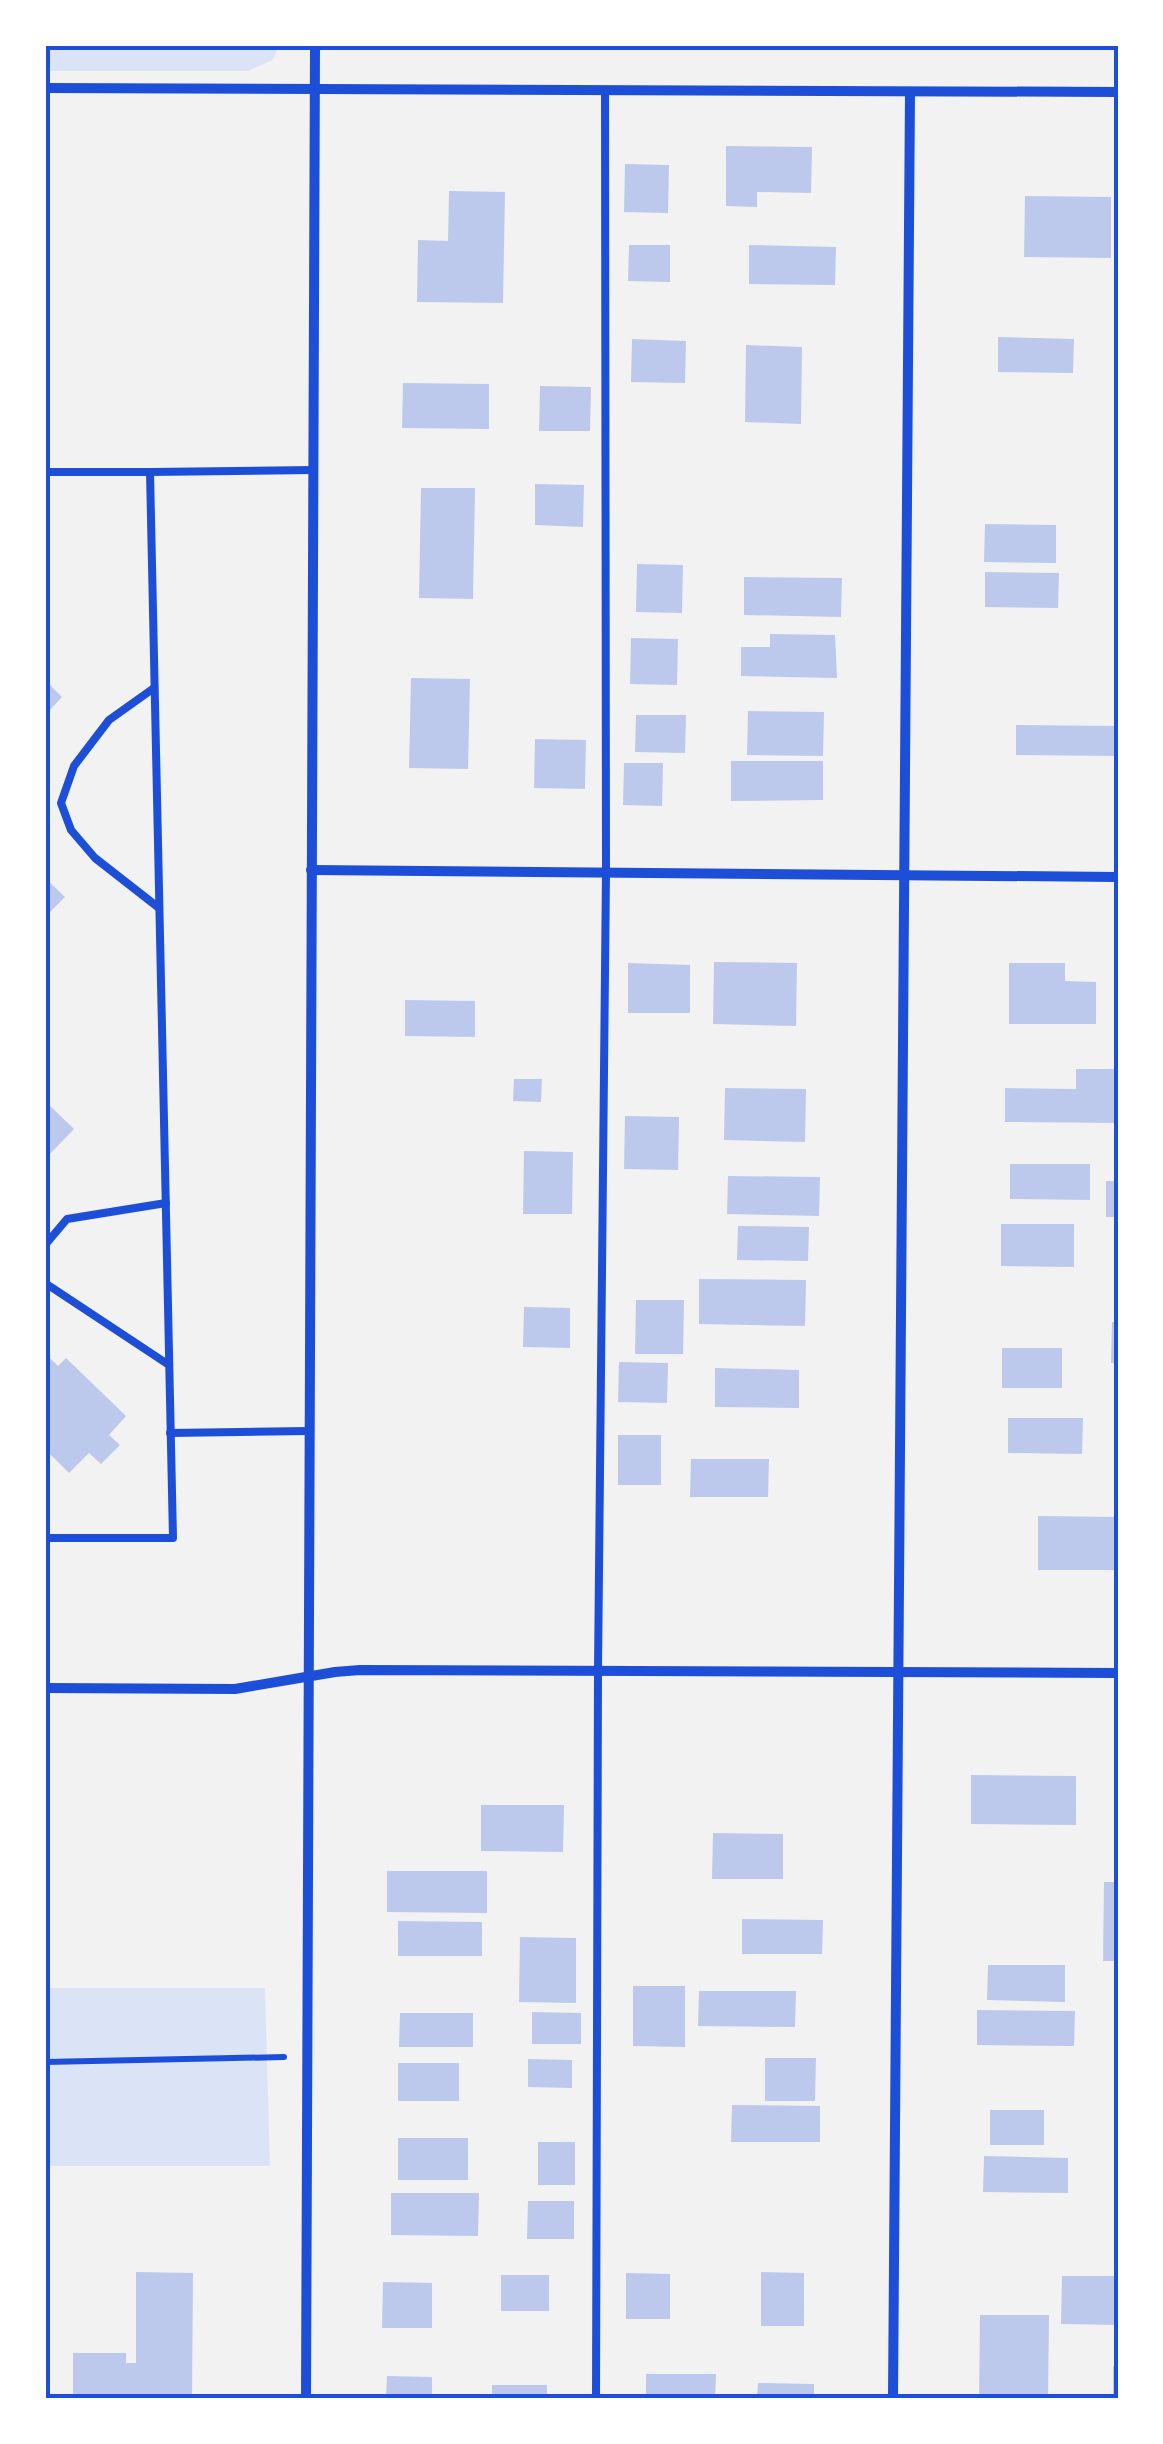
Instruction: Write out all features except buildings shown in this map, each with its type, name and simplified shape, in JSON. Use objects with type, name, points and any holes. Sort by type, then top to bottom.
[{"type":"street","points":[[306,2399],[315,45]]},
{"type":"street","points":[[45,88],[1118,92]]},
{"type":"street","points":[[894,2399],[910,92]]},
{"type":"street","points":[[311,870],[1118,877]]},
{"type":"street","points":[[45,1688],[234,1690],[360,1670],[1118,1673]]},
{"type":"lane","points":[[596,2399],[606,871],[605,90]]},
{"type":"lane","points":[[45,472],[314,470]]},
{"type":"lane","points":[[45,1538],[173,1538],[150,472]]},
{"type":"lane","points":[[154,688],[108,720],[74,766],[61,803],[71,830],[95,858],[159,908]]},
{"type":"lane","points":[[45,1245],[67,1218],[166,1204]]},
{"type":"lane","points":[[45,1283],[169,1365]]},
{"type":"lane","points":[[170,1433],[308,1431]]},
{"type":"path","points":[[45,2062],[306,2057]]},
{"type":"shaded area","points":[[45,45],[279,45],[273,60],[248,71],[45,71]]},
{"type":"shaded area","points":[[45,1988],[265,1988],[270,2166],[45,2166]]}]
